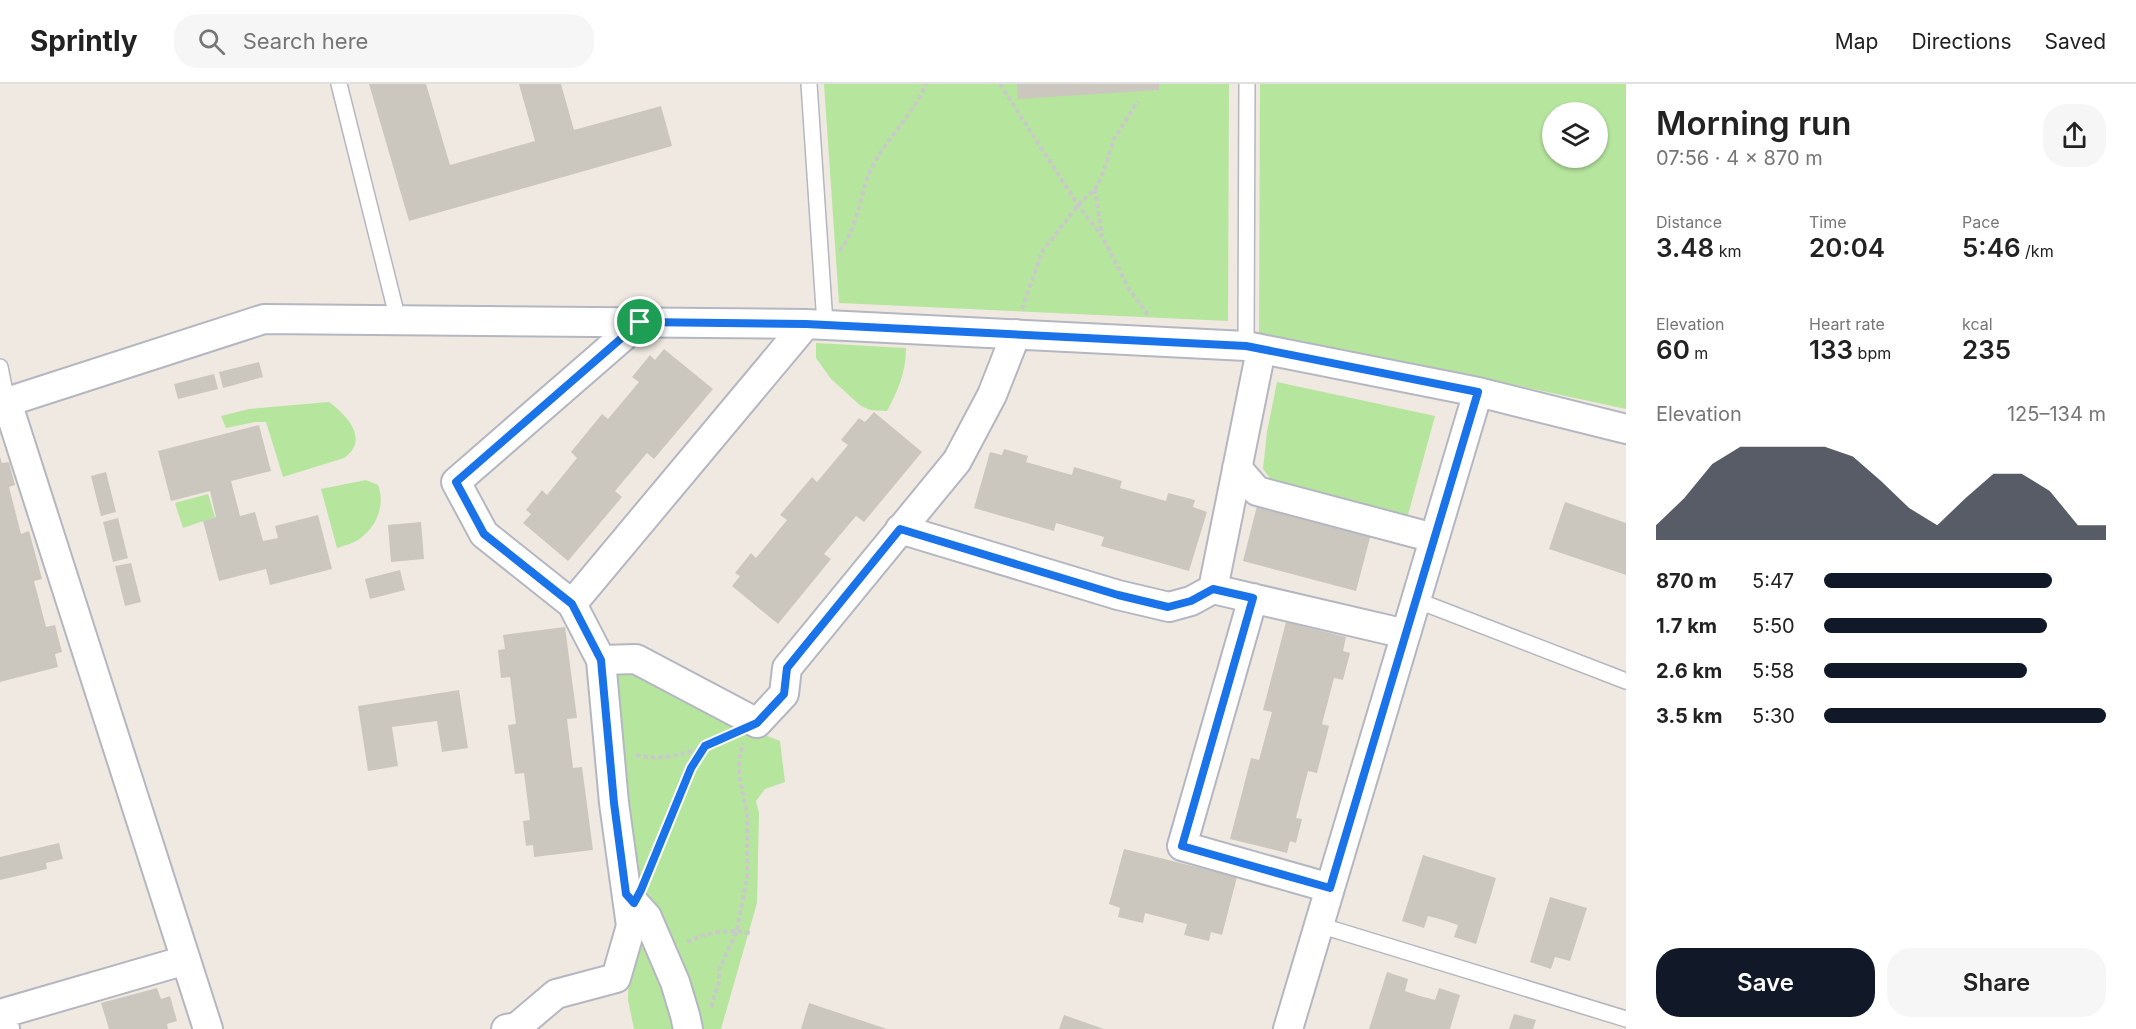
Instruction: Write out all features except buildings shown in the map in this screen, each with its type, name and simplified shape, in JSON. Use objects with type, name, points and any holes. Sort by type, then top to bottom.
[{"type":"street","points":[[208,1029],[4,402],[264,319],[816,324],[1253,348],[1478,392],[1626,429]]},
{"type":"street","points":[[506,1029],[517,1027],[556,994],[616,978],[630,926],[630,898],[609,746],[601,660],[572,604],[484,534],[456,482],[640,322]]},
{"type":"street","points":[[572,604],[816,324]]},
{"type":"street","points":[[601,660],[636,659],[757,723],[784,694],[787,668],[957,461],[992,395],[1016,334]]},
{"type":"street","points":[[1213,589],[1237,468],[1253,348]]},
{"type":"street","points":[[1288,1029],[1478,392]]},
{"type":"street","points":[[1237,468],[1257,492],[1434,538]]},
{"type":"street","points":[[900,529],[1107,592],[1168,607],[1191,601],[1213,589],[1406,634]]},
{"type":"street","points":[[1253,598],[1182,846],[1330,888]]},
{"type":"street","points":[[630,898],[647,917],[675,982],[688,1029]]},
{"type":"street","points":[[5,1029],[0,1014],[186,960]]},
{"type":"lane","points":[[339,84],[398,320]]},
{"type":"lane","points":[[809,84],[822,275],[816,324]]},
{"type":"lane","points":[[1247,84],[1253,348]]},
{"type":"lane","points":[[0,367],[4,402]]},
{"type":"lane","points":[[1416,600],[1626,681]]},
{"type":"lane","points":[[1319,925],[1626,1019]]},
{"type":"path","points":[[822,275],[846,243],[871,171],[920,98],[926,84]]},
{"type":"path","points":[[1000,84],[1102,238],[1129,289],[1168,342]]},
{"type":"path","points":[[1016,334],[1020,313],[1036,274],[1042,252],[1078,205],[1095,189],[1102,176],[1114,139],[1138,101]]},
{"type":"path","points":[[1095,189],[1102,238]]},
{"type":"path","points":[[609,746],[646,757],[685,754],[757,723]]},
{"type":"path","points":[[711,1010],[719,982],[719,970],[737,930],[747,878],[747,813],[739,775],[740,754],[744,740],[757,723]]},
{"type":"path","points":[[630,898],[641,890],[691,768],[705,746]]},
{"type":"green space","points":[[824,84],[1229,84],[1228,321],[839,303]]},
{"type":"green space","points":[[1260,84],[1626,84],[1626,409],[1469,375],[1259,338]]},
{"type":"green space","points":[[816,343],[906,348],[901,381],[887,411],[870,410],[861,406],[831,379],[816,358]]},
{"type":"green space","points":[[1277,382],[1435,416],[1408,515],[1322,497],[1273,482],[1263,469],[1267,432]]},
{"type":"green space","points":[[329,402],[343,414],[353,428],[355,443],[352,451],[344,458],[283,477],[266,422],[226,428],[221,416],[249,409]]},
{"type":"green space","points":[[366,480],[378,485],[381,499],[379,513],[373,526],[360,538],[351,544],[337,548],[321,489]]},
{"type":"green space","points":[[208,494],[215,517],[183,528],[175,503]]},
{"type":"green space","points":[[635,667],[757,732],[780,741],[785,782],[765,789],[756,801],[759,813],[757,903],[721,1029],[634,1029],[628,1000],[629,960],[615,668]]},
{"type":"route","points":[[640,322],[806,324],[1246,346],[1478,392],[1330,888],[1182,846],[1253,598],[1213,589],[1191,601],[1168,607],[1118,595],[900,529],[787,668],[784,694],[757,723],[705,746],[691,768],[634,903],[626,894],[614,803],[601,660],[572,604],[484,534],[456,482],[640,322]]}]
